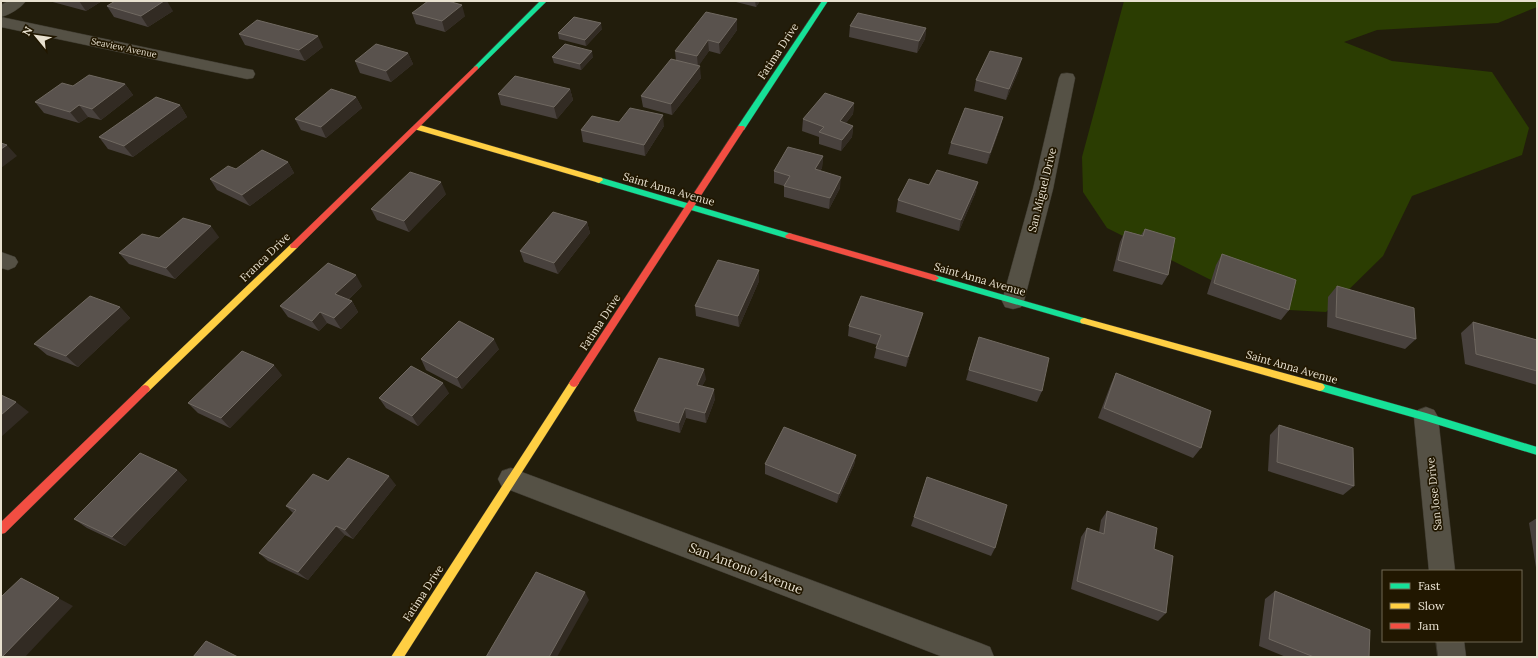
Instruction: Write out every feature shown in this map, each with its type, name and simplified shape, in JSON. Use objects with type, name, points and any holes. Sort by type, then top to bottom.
[{"type":"street","points":[[1,12],[18,1]]},
{"type":"street","name":"Franca Drive","points":[[1,529],[417,127],[544,1]]},
{"type":"street","name":"Fatima Drive","points":[[397,657],[511,479],[825,1]]},
{"type":"street","name":"Seaview Avenue","points":[[1,22],[247,74]]},
{"type":"street","name":"San Miguel Drive","points":[[1013,301],[1043,189],[1067,78]]},
{"type":"street","name":"Saint Anna Avenue","points":[[417,127],[1013,301],[1537,451]]},
{"type":"street","name":"San Jose Drive","points":[[1426,418],[1442,570]]},
{"type":"street","name":"San Antonio Avenue","points":[[511,479],[938,650],[980,657]]},
{"type":"street","points":[[1450,642],[1452,657]]},
{"type":"green space","points":[[1124,1],[1537,1],[1537,7],[1498,23],[1377,30],[1344,42],[1392,61],[1492,72],[1529,128],[1522,155],[1412,196],[1383,256],[1326,312],[1269,309],[1107,228],[1083,192],[1082,157]]},
{"type":"building","points":[[115,1],[164,1],[141,16],[107,6]]},
{"type":"building","points":[[428,1],[448,1],[462,5],[442,21],[412,13]]},
{"type":"building","points":[[706,12],[737,19],[719,43],[708,40],[697,56],[675,51]]},
{"type":"building","points":[[858,13],[926,28],[919,41],[850,26]]},
{"type":"building","points":[[574,17],[601,23],[585,40],[558,33]]},
{"type":"building","points":[[257,20],[318,36],[299,50],[239,34]]},
{"type":"building","points":[[376,44],[408,53],[386,71],[355,61]]},
{"type":"building","points":[[565,44],[592,51],[580,64],[552,57]]},
{"type":"building","points":[[990,51],[1022,58],[1009,89],[976,80]]},
{"type":"building","points":[[671,59],[700,66],[671,104],[641,96]]},
{"type":"building","points":[[89,75],[125,84],[92,109],[79,105],[70,112],[35,102],[62,83],[73,86]]},
{"type":"building","points":[[515,76],[570,89],[554,107],[498,94]]},
{"type":"building","points":[[331,89],[356,97],[321,127],[295,119]]},
{"type":"building","points":[[825,93],[854,103],[840,121],[853,126],[842,140],[819,132],[824,127],[803,119]]},
{"type":"building","points":[[156,97],[180,105],[124,146],[99,137]]},
{"type":"building","points":[[630,108],[663,115],[644,145],[581,130],[592,116],[619,122]]},
{"type":"building","points":[[965,108],[1003,117],[990,153],[951,143]]},
{"type":"building","points":[[1,143],[7,145],[1,149]]},
{"type":"building","points":[[788,147],[823,156],[815,169],[841,177],[830,198],[784,186],[790,176],[774,171]]},
{"type":"building","points":[[262,150],[288,162],[242,195],[210,179],[228,166],[236,169]]},
{"type":"building","points":[[937,170],[978,182],[961,220],[898,200],[909,179],[929,185]]},
{"type":"building","points":[[410,172],[441,182],[404,221],[371,209]]},
{"type":"building","points":[[553,212],[587,222],[554,263],[520,251]]},
{"type":"building","points":[[183,218],[211,226],[166,268],[119,253],[142,234],[159,238]]},
{"type":"building","points":[[1145,229],[1175,238],[1168,275],[1118,260],[1125,231],[1143,236]]},
{"type":"building","points":[[1222,254],[1296,280],[1289,310],[1214,283]]},
{"type":"building","points":[[718,260],[759,270],[738,316],[695,306]]},
{"type":"building","points":[[328,263],[356,275],[335,294],[352,301],[334,318],[320,312],[312,321],[280,306]]},
{"type":"building","points":[[1337,286],[1414,308],[1416,339],[1336,317]]},
{"type":"building","points":[[90,296],[120,307],[66,356],[34,344]]},
{"type":"building","points":[[861,296],[923,313],[908,357],[876,348],[881,335],[849,326]]},
{"type":"building","points":[[459,321],[494,339],[457,378],[421,359]]},
{"type":"building","points":[[1473,322],[1537,340],[1537,371],[1476,354]]},
{"type":"building","points":[[979,337],[1049,358],[1042,391],[969,370]]},
{"type":"building","points":[[242,351],[274,365],[221,418],[188,403]]},
{"type":"building","points":[[659,358],[704,369],[697,385],[714,389],[705,413],[685,408],[679,423],[634,411]]},
{"type":"building","points":[[411,366],[443,383],[412,416],[379,398]]},
{"type":"building","points":[[1116,373],[1211,411],[1201,448],[1104,408]]},
{"type":"building","points":[[1,395],[16,402],[1,415]]},
{"type":"building","points":[[1279,425],[1353,448],[1354,486],[1277,462]]},
{"type":"building","points":[[784,427],[856,455],[839,494],[765,464]]},
{"type":"building","points":[[140,453],[177,470],[112,537],[74,519]]},
{"type":"building","points":[[348,458],[389,476],[345,530],[336,526],[298,572],[259,553],[296,510],[286,506],[313,474],[328,481]]},
{"type":"building","points":[[927,477],[1007,505],[995,548],[914,517]]},
{"type":"building","points":[[1107,511],[1157,528],[1154,549],[1173,556],[1166,613],[1077,581],[1087,528],[1104,534]]},
{"type":"building","points":[[536,572],[585,592],[549,657],[486,657]]},
{"type":"building","points":[[21,578],[59,598],[1,657],[1,597]]},
{"type":"building","points":[[1275,591],[1370,630],[1369,657],[1314,657],[1269,639]]},
{"type":"building","points":[[206,641],[238,657],[193,657]]},
{"type":"traffic: fast","points":[[476,68],[544,1]]},
{"type":"traffic: fast","points":[[741,128],[825,1]]},
{"type":"traffic: fast","points":[[599,180],[789,236]]},
{"type":"traffic: fast","points":[[935,278],[1084,321]]},
{"type":"traffic: fast","points":[[1320,387],[1426,417],[1537,451]]},
{"type":"traffic: slow","points":[[417,127],[599,180]]},
{"type":"traffic: slow","points":[[145,389],[294,246]]},
{"type":"traffic: slow","points":[[1084,321],[1320,387]]},
{"type":"traffic: slow","points":[[397,657],[574,383]]},
{"type":"traffic: jam","points":[[294,246],[476,68]]},
{"type":"traffic: jam","points":[[574,383],[741,128]]},
{"type":"traffic: jam","points":[[789,236],[935,278]]},
{"type":"traffic: jam","points":[[1,529],[145,389]]}]
